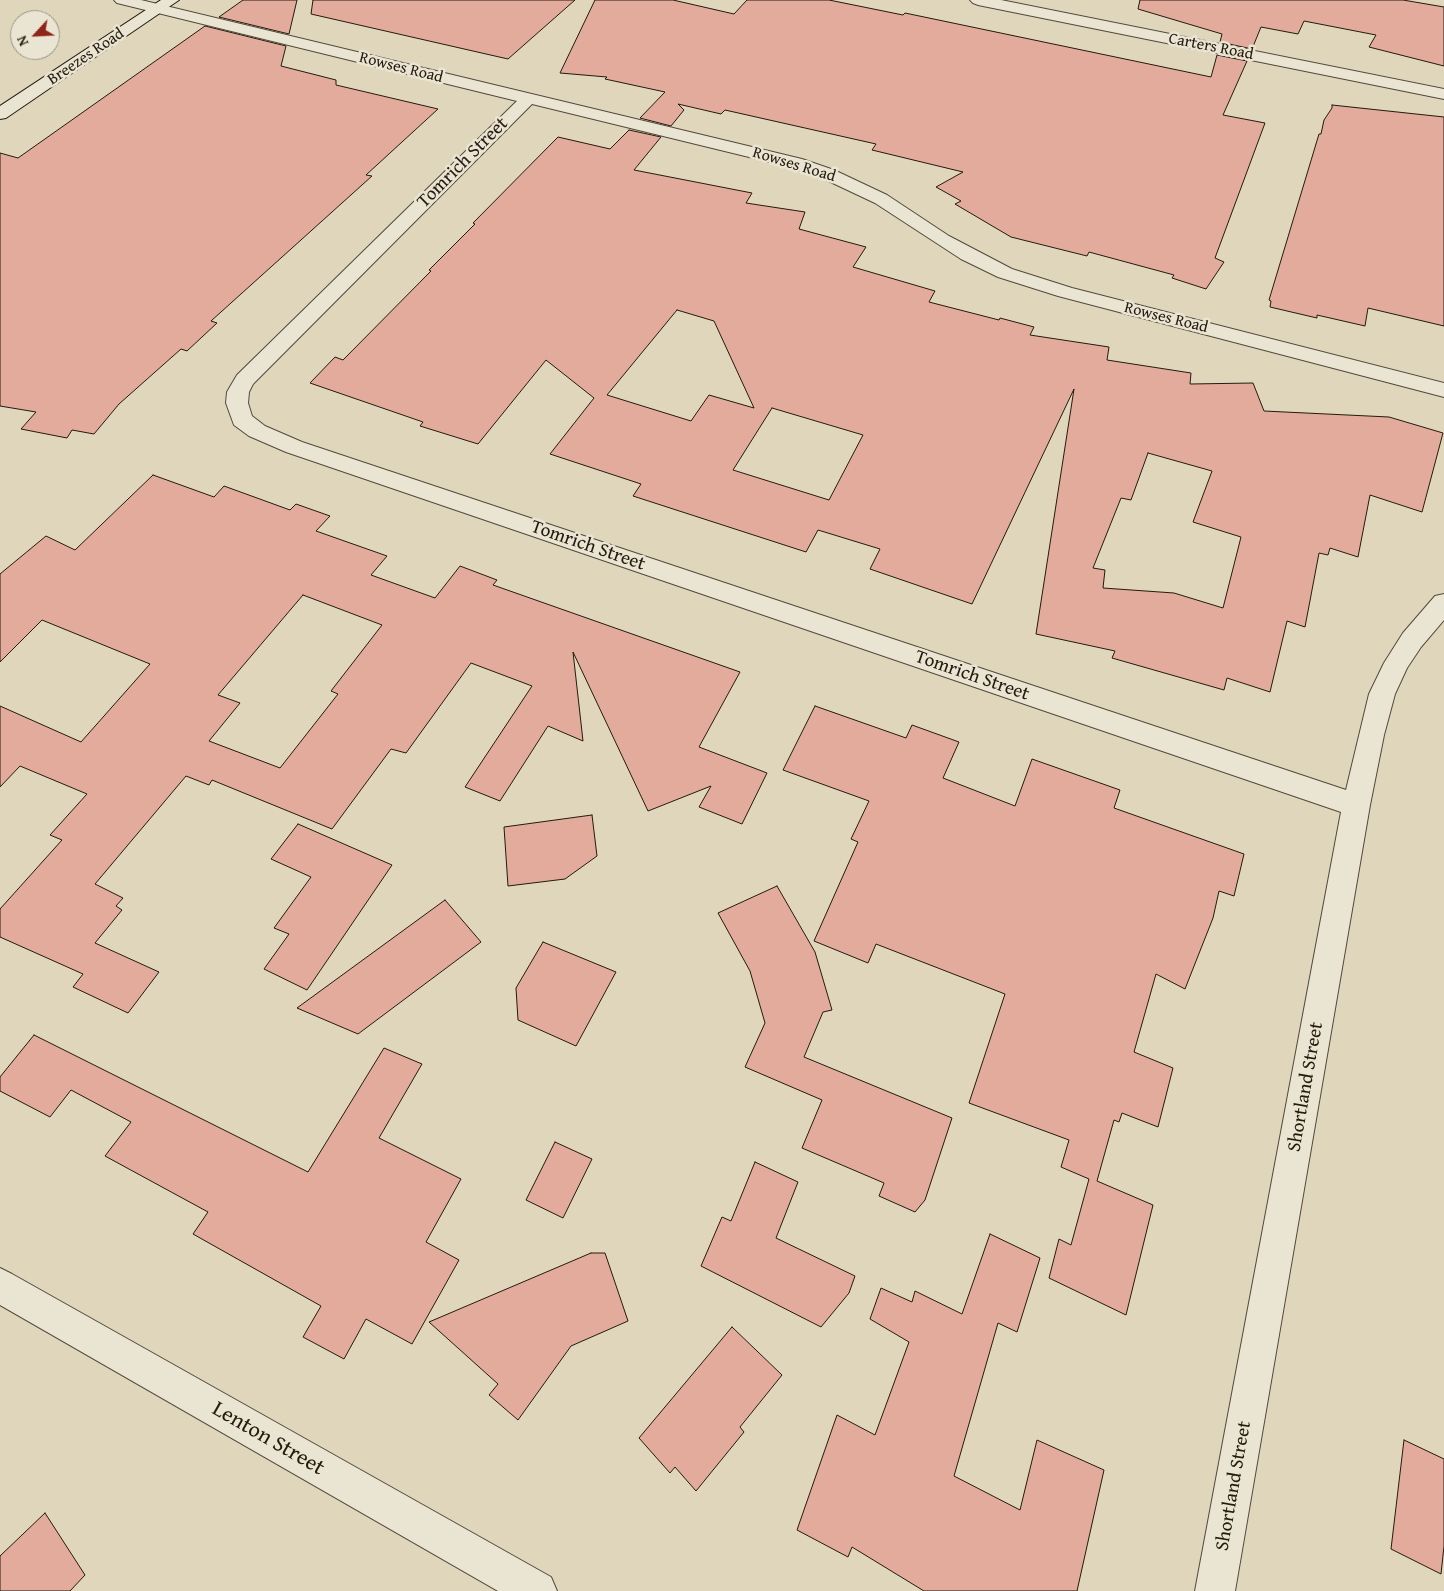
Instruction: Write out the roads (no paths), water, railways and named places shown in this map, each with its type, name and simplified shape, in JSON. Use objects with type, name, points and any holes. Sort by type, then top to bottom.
[{"type":"street","name":"Rowses Road","points":[[122,0],[165,4],[528,99],[796,163],[828,174],[881,199],[968,255],[1005,273],[1065,292],[1444,390]]},
{"type":"street","name":"Carters Road","points":[[978,0],[1444,94]]},
{"type":"street","name":"Breezes Road","points":[[0,114],[165,4]]},
{"type":"street","name":"Tomrich Street","points":[[528,99],[244,380],[238,392],[237,403],[242,420],[257,431],[294,447],[1356,805]]},
{"type":"street","name":"Shortland Street","points":[[1215,1591],[1356,805],[1382,694],[1397,663],[1412,640],[1444,603]]},
{"type":"street","name":"Lenton Street","points":[[0,1286],[536,1591]]}]
